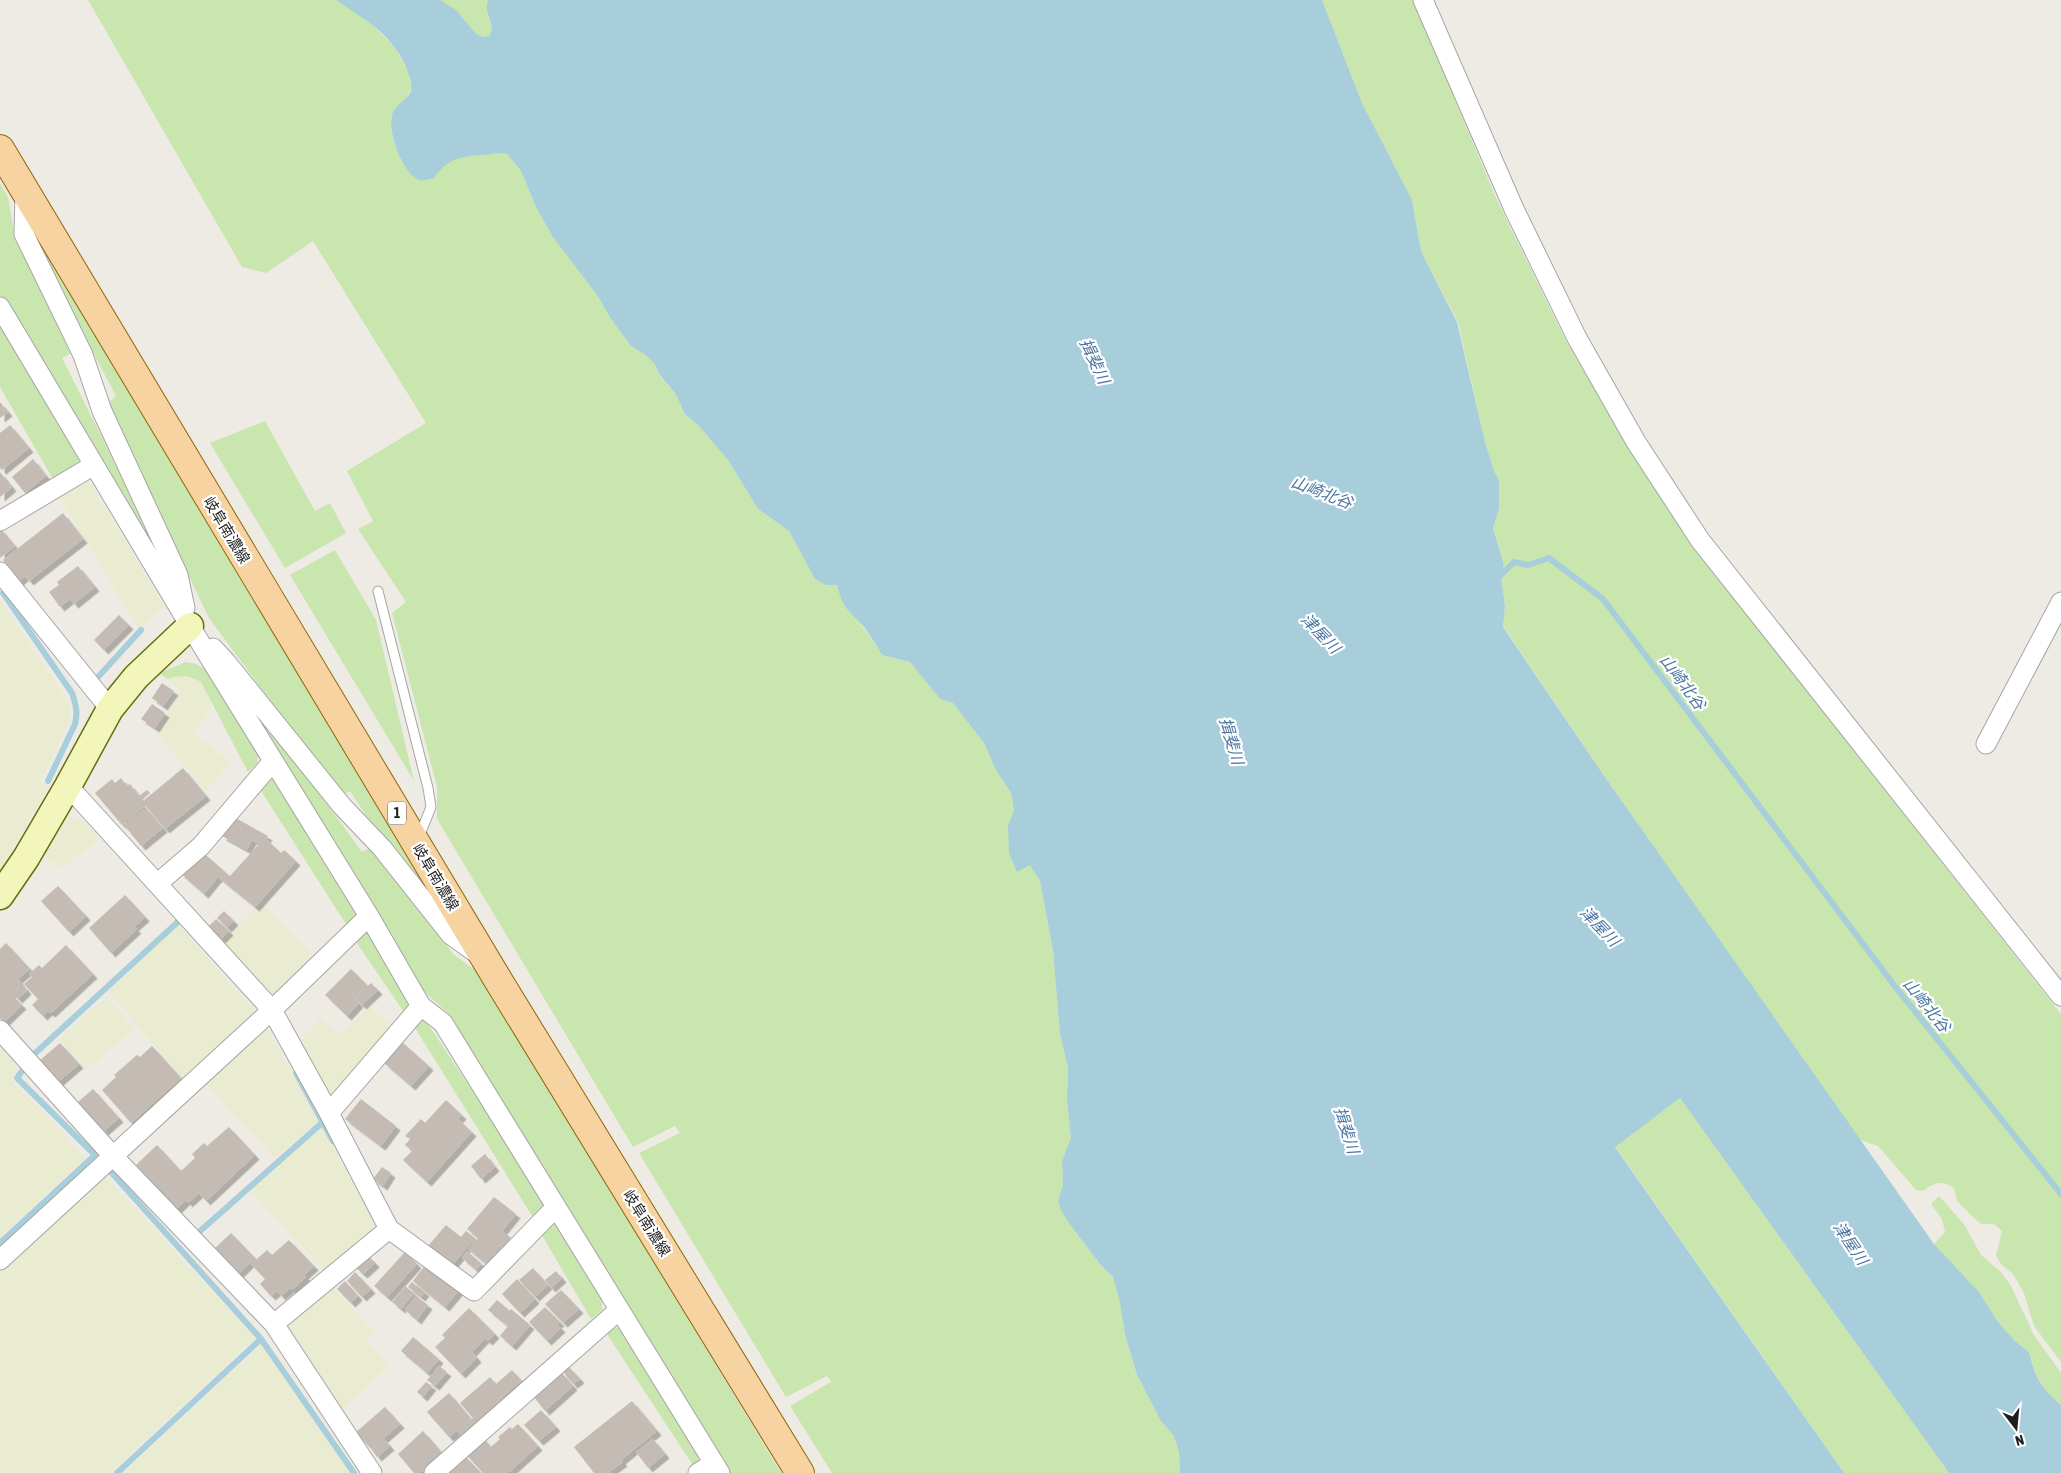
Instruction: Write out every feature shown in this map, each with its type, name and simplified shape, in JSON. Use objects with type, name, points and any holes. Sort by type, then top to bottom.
[{"type":"main road","name":"岐阜南濃線","points":[[0,149],[416,844],[800,1473]]},
{"type":"street","points":[[1423,0],[1518,218],[1577,338],[1641,450],[1700,540],[2061,996]]},
{"type":"street","points":[[25,191],[24,234],[83,355],[102,410],[178,575],[190,626],[226,662],[342,806],[382,848],[450,935],[486,959]]},
{"type":"street","points":[[0,307],[190,626],[369,916],[421,1006],[444,1023],[717,1468],[698,1473]]},
{"type":"street","points":[[0,521],[94,465]]},
{"type":"street","points":[[1,576],[110,709]]},
{"type":"street","points":[[1986,744],[2061,602]]},
{"type":"street","points":[[0,896],[26,858],[110,709],[136,678],[190,626]]},
{"type":"street","points":[[157,884],[201,846],[273,761]]},
{"type":"street","points":[[68,786],[272,1010],[330,1113],[389,1229],[474,1291],[556,1207]]},
{"type":"street","points":[[0,1260],[112,1155],[272,1010],[369,916]]},
{"type":"street","points":[[330,1113],[421,1006]]},
{"type":"street","points":[[0,1030],[112,1155],[274,1324],[372,1473]]},
{"type":"street","points":[[274,1324],[389,1229]]},
{"type":"street","points":[[434,1473],[619,1310]]},
{"type":"lane","points":[[378,591],[428,788],[431,807],[416,844]]},
{"type":"green space","points":[[88,0],[336,0],[365,18],[395,47],[409,74],[412,87],[406,99],[396,107],[440,169],[458,157],[507,154],[521,171],[536,207],[552,236],[597,295],[611,319],[631,346],[654,363],[659,375],[675,393],[685,414],[698,425],[728,460],[758,509],[789,531],[815,579],[826,585],[837,585],[845,604],[867,631],[882,655],[910,662],[940,699],[953,703],[968,721],[984,743],[996,770],[1011,793],[1014,811],[1008,825],[1040,881],[1053,951],[1060,1034],[1068,1068],[1067,1086],[1071,1138],[1062,1161],[1063,1185],[1058,1200],[1071,1226],[1100,1264],[1113,1277],[1120,1303],[1125,1336],[1137,1375],[1161,1421],[1174,1436],[1179,1453],[1180,1473],[832,1473],[790,1406],[831,1382],[827,1376],[786,1397],[639,1153],[680,1133],[675,1126],[633,1147],[437,819],[437,787],[392,613],[406,602],[358,529],[373,521],[347,471],[426,423],[313,241],[266,273],[242,267]]},
{"type":"green space","points":[[440,0],[488,0],[487,11],[492,27],[489,36],[483,37],[476,34]]},
{"type":"green space","points":[[1322,0],[1413,0],[1496,198],[1564,337],[1624,441],[1695,549],[2061,1014],[2061,1362],[2034,1326],[2024,1293],[2013,1274],[2001,1264],[1996,1256],[2002,1231],[1994,1224],[1981,1224],[1976,1220],[1957,1201],[1954,1188],[1949,1185],[1938,1183],[1923,1191],[1916,1190],[1878,1146],[1860,1140],[1607,780],[1503,626],[1505,606],[1501,575],[1504,565],[1493,528],[1499,509],[1499,480],[1494,471],[1485,442],[1458,322],[1421,251],[1412,200],[1362,103]]},
{"type":"green space","points":[[0,183],[8,197],[15,237],[73,352],[62,358],[169,572],[0,294]]},
{"type":"green space","points":[[35,232],[450,922],[393,856],[350,791],[341,796],[209,618],[107,404],[116,396],[31,235]]},
{"type":"green space","points":[[0,318],[81,455],[77,467],[54,481],[0,387]]},
{"type":"green space","points":[[265,421],[315,511],[330,503],[346,533],[285,568],[210,443]]},
{"type":"green space","points":[[88,480],[164,606],[139,630],[60,498]]},
{"type":"green space","points":[[335,550],[376,620],[414,781],[290,575]]},
{"type":"green space","points":[[0,600],[56,683],[69,705],[71,719],[41,781],[48,788],[0,871]]},
{"type":"green space","points":[[186,662],[196,664],[212,673],[259,751],[257,763],[248,772],[201,682],[184,676],[167,679],[159,673]]},
{"type":"green space","points":[[227,667],[362,852],[372,847],[454,955],[479,973],[781,1473],[730,1473],[449,1014],[422,990]]},
{"type":"green space","points":[[178,675],[191,676],[201,682],[213,705],[193,734],[231,762],[206,792],[156,733],[181,691],[167,679]]},
{"type":"green space","points":[[272,776],[356,911],[356,918],[349,929],[258,786]]},
{"type":"green space","points":[[66,815],[83,821],[100,839],[62,868],[43,857]]},
{"type":"green space","points":[[262,903],[317,958],[277,997],[271,997],[222,943]]},
{"type":"green space","points":[[179,925],[259,1016],[184,1080],[108,992]]},
{"type":"green space","points":[[360,931],[369,932],[409,997],[410,1007],[404,1012],[352,936]]},
{"type":"green space","points":[[106,997],[134,1028],[87,1070],[59,1039]]},
{"type":"green space","points":[[369,1006],[392,1024],[330,1099],[298,1044],[320,1018],[341,1035]]},
{"type":"green space","points":[[417,1020],[426,1021],[544,1199],[545,1208],[534,1219],[412,1023]]},
{"type":"green space","points":[[265,1025],[319,1121],[275,1158],[203,1081]]},
{"type":"green space","points":[[0,1046],[18,1066],[12,1080],[86,1158],[0,1237]]},
{"type":"green space","points":[[1680,1098],[1949,1473],[1844,1473],[1615,1146]]},
{"type":"green space","points":[[322,1127],[377,1228],[325,1271],[250,1191]]},
{"type":"green space","points":[[101,1172],[255,1338],[110,1473],[0,1473],[0,1266]]},
{"type":"green space","points":[[1939,1196],[1964,1224],[1981,1255],[2001,1272],[2011,1286],[2034,1335],[2061,1373],[2061,1405],[2040,1381],[2029,1352],[2014,1340],[1998,1322],[1979,1292],[1934,1244],[1945,1232],[1942,1219],[1931,1204]]},
{"type":"green space","points":[[547,1223],[557,1223],[602,1298],[602,1310],[591,1319],[539,1230]]},
{"type":"green space","points":[[330,1285],[374,1332],[366,1341],[389,1366],[340,1411],[286,1333],[287,1322]]},
{"type":"green space","points":[[619,1327],[699,1456],[694,1467],[605,1331]]},
{"type":"green space","points":[[261,1345],[350,1473],[123,1473]]},
{"type":"water","points":[[336,0],[440,0],[456,10],[476,34],[483,37],[489,36],[492,27],[487,11],[488,0],[1322,0],[1362,103],[1412,200],[1421,251],[1457,322],[1485,442],[1494,471],[1499,480],[1499,509],[1493,528],[1504,565],[1501,575],[1505,606],[1503,627],[1607,780],[1934,1244],[1979,1292],[1998,1322],[2014,1340],[2029,1352],[2039,1381],[2061,1405],[2061,1473],[1949,1473],[1680,1098],[1615,1147],[1844,1473],[1180,1473],[1179,1453],[1174,1436],[1161,1421],[1137,1375],[1125,1335],[1120,1303],[1113,1277],[1100,1264],[1071,1226],[1061,1210],[1058,1200],[1063,1185],[1062,1161],[1071,1138],[1067,1098],[1068,1068],[1060,1034],[1053,951],[1040,881],[1030,865],[1017,872],[1009,853],[1008,825],[1014,811],[1011,793],[996,770],[984,743],[953,703],[940,699],[910,662],[882,655],[865,628],[845,605],[837,585],[826,585],[815,579],[789,531],[758,509],[728,460],[698,425],[685,414],[675,393],[659,374],[654,363],[631,346],[611,319],[597,295],[552,236],[536,207],[521,171],[507,154],[461,158],[449,163],[434,178],[425,180],[419,180],[407,170],[398,152],[391,123],[394,110],[409,95],[411,90],[409,75],[403,61],[388,39]]},
{"type":"building","points":[[0,402],[8,412],[0,418]]},
{"type":"building","points":[[10,425],[29,448],[2,470],[0,468],[0,433]]},
{"type":"building","points":[[33,459],[46,476],[25,493],[12,477]]},
{"type":"building","points":[[0,472],[12,487],[0,497]]},
{"type":"building","points":[[63,513],[83,539],[29,581],[25,576],[19,581],[3,560]]},
{"type":"building","points":[[0,528],[15,546],[0,558]]},
{"type":"building","points":[[78,566],[95,587],[74,604],[70,599],[60,607],[49,592],[59,585],[57,582]]},
{"type":"building","points":[[119,615],[129,625],[104,650],[94,640]]},
{"type":"building","points":[[162,683],[174,691],[163,706],[152,698]]},
{"type":"building","points":[[152,704],[165,713],[155,728],[141,719]]},
{"type":"building","points":[[183,768],[206,796],[165,829],[142,802]]},
{"type":"building","points":[[121,778],[127,786],[130,784],[139,796],[147,790],[150,793],[140,802],[144,807],[122,825],[95,793],[112,779],[115,783]]},
{"type":"building","points":[[146,808],[163,828],[141,846],[124,825]]},
{"type":"building","points":[[232,816],[268,836],[266,839],[281,853],[284,850],[296,861],[255,907],[218,877],[204,894],[180,873],[200,850],[230,876],[259,844],[252,840],[247,850],[222,836]]},
{"type":"building","points":[[58,886],[86,916],[69,932],[41,901]]},
{"type":"building","points":[[125,895],[145,917],[134,927],[137,929],[111,953],[89,928]]},
{"type":"building","points":[[224,911],[234,921],[227,928],[217,918]]},
{"type":"building","points":[[216,919],[229,931],[221,939],[209,926]]},
{"type":"building","points":[[6,943],[30,969],[18,979],[22,984],[11,994],[22,1005],[4,1022],[0,1018],[0,949]]},
{"type":"building","points":[[66,945],[93,974],[51,1013],[48,1011],[43,1016],[32,1005],[38,999],[24,984],[32,977],[29,974],[39,965],[42,968]]},
{"type":"building","points":[[351,969],[367,985],[354,998],[359,1003],[347,1016],[325,995]]},
{"type":"building","points":[[371,983],[378,990],[362,1005],[355,998]]},
{"type":"building","points":[[23,985],[27,990],[18,999],[13,994]]},
{"type":"building","points":[[402,1042],[429,1066],[411,1086],[384,1063]]},
{"type":"building","points":[[60,1043],[79,1064],[58,1082],[39,1061]]},
{"type":"building","points":[[152,1046],[181,1078],[131,1123],[102,1090],[116,1077],[114,1075],[137,1055],[140,1057]]},
{"type":"building","points":[[93,1089],[119,1118],[104,1131],[78,1102]]},
{"type":"building","points":[[361,1099],[396,1126],[381,1146],[345,1119]]},
{"type":"building","points":[[446,1100],[462,1115],[458,1119],[472,1132],[427,1182],[403,1160],[412,1151],[405,1145],[410,1139],[405,1136],[421,1119],[425,1123]]},
{"type":"building","points":[[229,1127],[255,1155],[206,1201],[199,1193],[188,1203],[186,1200],[177,1209],[136,1165],[157,1145],[181,1171],[195,1158],[192,1154],[204,1143],[207,1146]]},
{"type":"building","points":[[485,1154],[495,1167],[481,1179],[471,1166]]},
{"type":"building","points":[[382,1167],[391,1173],[383,1186],[373,1179]]},
{"type":"building","points":[[494,1197],[516,1214],[502,1231],[511,1238],[488,1265],[468,1249],[478,1238],[467,1229]]},
{"type":"building","points":[[446,1225],[461,1237],[466,1231],[475,1238],[452,1265],[428,1246]]},
{"type":"building","points":[[231,1233],[255,1258],[237,1275],[213,1250]]},
{"type":"building","points":[[289,1240],[314,1266],[304,1275],[306,1277],[292,1290],[290,1288],[281,1296],[277,1291],[271,1296],[260,1284],[265,1279],[251,1264],[267,1250],[272,1255]]},
{"type":"building","points":[[467,1251],[482,1264],[476,1270],[462,1258]]},
{"type":"building","points":[[405,1252],[417,1264],[387,1297],[374,1286]]},
{"type":"building","points":[[369,1256],[375,1263],[363,1274],[356,1268]]},
{"type":"building","points":[[427,1263],[460,1289],[445,1307],[413,1281]]},
{"type":"building","points":[[533,1268],[548,1285],[535,1297],[519,1280]]},
{"type":"building","points":[[556,1271],[562,1278],[551,1288],[545,1280]]},
{"type":"building","points":[[355,1272],[371,1289],[362,1297],[347,1281]]},
{"type":"building","points":[[517,1279],[535,1299],[520,1313],[502,1294]]},
{"type":"building","points":[[345,1281],[358,1296],[351,1303],[337,1289]]},
{"type":"building","points":[[412,1282],[425,1292],[421,1297],[408,1287]]},
{"type":"building","points":[[405,1286],[414,1293],[401,1309],[392,1302]]},
{"type":"building","points":[[561,1290],[579,1309],[563,1323],[545,1304]]},
{"type":"building","points":[[416,1296],[428,1305],[417,1320],[405,1310]]},
{"type":"building","points":[[497,1300],[509,1310],[504,1317],[511,1309],[530,1325],[512,1346],[500,1336],[508,1326],[488,1310]]},
{"type":"building","points":[[545,1307],[560,1322],[557,1324],[561,1328],[547,1341],[529,1322]]},
{"type":"building","points":[[469,1308],[495,1334],[488,1341],[485,1338],[472,1352],[477,1358],[461,1374],[435,1347],[445,1338],[442,1335]]},
{"type":"building","points":[[413,1337],[439,1359],[427,1373],[401,1351]]},
{"type":"building","points":[[439,1366],[447,1372],[435,1386],[427,1380]]},
{"type":"building","points":[[569,1367],[580,1379],[573,1384],[563,1372]]},
{"type":"building","points":[[512,1370],[525,1385],[466,1441],[458,1432],[473,1418],[460,1403],[490,1377],[496,1384]]},
{"type":"building","points":[[562,1373],[573,1386],[545,1411],[534,1397]]},
{"type":"building","points":[[426,1382],[432,1386],[423,1397],[417,1392]]},
{"type":"building","points":[[449,1393],[471,1419],[449,1437],[427,1412]]},
{"type":"building","points":[[632,1401],[657,1431],[608,1473],[594,1473],[574,1447]]},
{"type":"building","points":[[385,1407],[400,1424],[371,1449],[356,1432]]},
{"type":"building","points":[[541,1410],[556,1427],[539,1441],[524,1425]]},
{"type":"building","points":[[518,1424],[538,1446],[508,1473],[483,1473],[464,1452],[482,1437],[491,1447],[500,1439],[498,1437],[510,1427],[512,1429]]},
{"type":"building","points":[[423,1431],[443,1454],[420,1473],[414,1473],[398,1454]]},
{"type":"building","points":[[384,1439],[390,1446],[377,1457],[372,1450]]},
{"type":"building","points":[[653,1439],[665,1454],[648,1468],[636,1452]]},
{"type":"building","points":[[466,1457],[481,1473],[447,1473]]},
{"type":"waterway","name":"山崎北谷","points":[[1494,573],[1501,575],[1514,562],[1528,565],[1549,558],[1603,599],[1894,985],[2061,1194]]},
{"type":"waterway","points":[[3,593],[72,693],[75,705],[75,724],[48,781]]},
{"type":"waterway","points":[[98,677],[141,630]]},
{"type":"waterway","points":[[31,1057],[180,920]]},
{"type":"waterway","points":[[0,1243],[95,1155],[17,1078],[22,1071]]},
{"type":"waterway","points":[[296,1073],[333,1141]]},
{"type":"waterway","points":[[199,1232],[323,1122]]},
{"type":"waterway","points":[[110,1171],[261,1339],[354,1473]]},
{"type":"waterway","points":[[117,1473],[261,1339]]},
{"type":"water label","name":"揖斐川","points":[[1095,361]]},
{"type":"water label","name":"津屋川","points":[[1321,633]]},
{"type":"water label","name":"揖斐川","points":[[1232,741]]},
{"type":"water label","name":"津屋川","points":[[1600,926]]},
{"type":"water label","name":"揖斐川","points":[[1347,1130]]},
{"type":"water label","name":"津屋川","points":[[1851,1243]]}]
